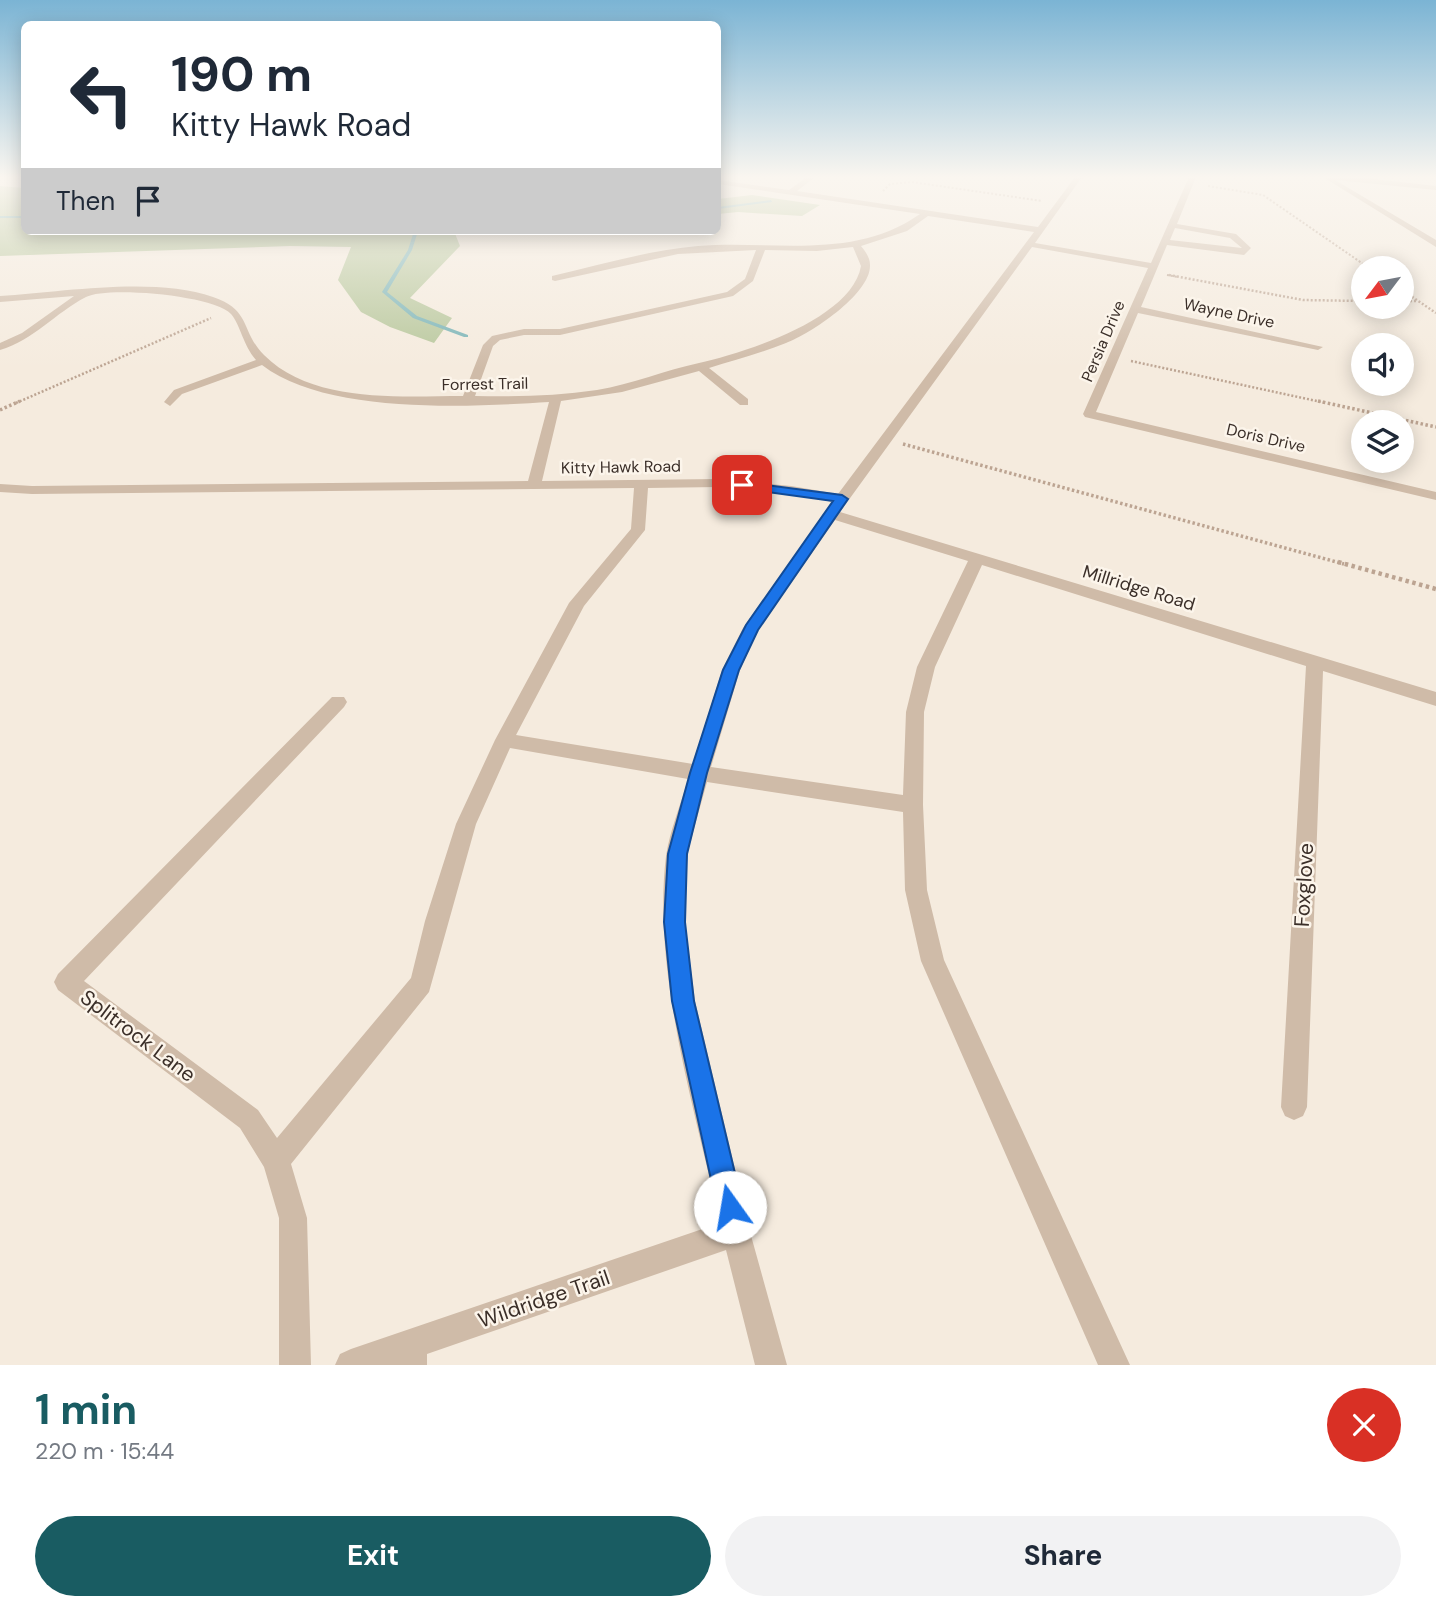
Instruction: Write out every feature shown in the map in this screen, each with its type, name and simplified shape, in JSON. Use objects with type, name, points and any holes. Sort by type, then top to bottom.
[{"type":"street","points":[[555,278],[675,252],[761,246],[855,244],[868,241]]},
{"type":"street","points":[[771,1365],[736,1233],[683,1001],[674,922],[677,854],[731,670],[751,628],[836,506],[1032,241]]},
{"type":"street","points":[[1164,242],[1244,252],[1247,248],[1238,241]]},
{"type":"street","name":"Persia Drive","points":[[1089,414],[1164,242]]},
{"type":"street","name":"Forrest Trail","points":[[234,312],[241,319],[245,335],[256,354],[263,361],[292,378],[327,390],[388,400],[556,398],[631,386],[782,341],[816,324],[858,285],[866,272],[866,261],[855,244]]},
{"type":"street","points":[[1029,244],[1151,269]]},
{"type":"street","points":[[468,400],[488,345],[496,338],[524,332],[559,332],[730,294],[744,286],[756,271],[761,246]]},
{"type":"street","points":[[0,299],[170,292],[216,301],[234,312]]},
{"type":"street","points":[[0,347],[26,335],[83,294]]},
{"type":"street","name":"Wayne Drive","points":[[1134,309],[1318,347]]},
{"type":"street","points":[[170,402],[178,392],[263,361]]},
{"type":"street","points":[[699,366],[744,402]]},
{"type":"street","points":[[534,485],[556,398]]},
{"type":"street","name":"Doris Drive","points":[[1089,414],[1436,496]]},
{"type":"street","name":"Kitty Hawk Road","points":[[0,488],[32,490],[718,483],[791,490],[836,506]]},
{"type":"street","points":[[275,1161],[421,984],[436,920],[466,824],[504,740],[577,603],[638,530],[641,484]]},
{"type":"street","name":"Millridge Road","points":[[836,506],[977,559],[1436,699]]},
{"type":"street","points":[[977,559],[926,667],[915,712],[913,805],[916,890],[933,961],[1114,1365]]},
{"type":"street","name":"Foxglove","points":[[1294,1107],[1315,663]]},
{"type":"street","name":"Splitrock Lane","points":[[295,1365],[293,1218],[275,1161],[249,1119],[66,982],[338,702]]},
{"type":"street","points":[[504,740],[913,805]]},
{"type":"street","name":"Wildridge Trail","points":[[351,1365],[411,1355],[736,1233]]},
{"type":"path","points":[[1329,241],[1352,256]]},
{"type":"path","points":[[1151,269],[1303,300],[1351,301]]},
{"type":"path","points":[[1414,298],[1436,313]]},
{"type":"path","points":[[0,410],[192,325],[234,312]]},
{"type":"path","points":[[1113,357],[1436,427]]},
{"type":"path","points":[[885,439],[1436,589]]},
{"type":"green space","points":[[0,241],[458,241],[460,246],[410,298],[452,318],[434,343],[390,327],[361,312],[338,280],[351,247],[290,246],[0,256]]},
{"type":"waterway","points":[[413,241],[384,292],[415,317],[466,336]]},
{"type":"route","points":[[730,1207],[683,1001],[674,922],[677,854],[731,670],[751,628],[842,499],[742,485]]}]
